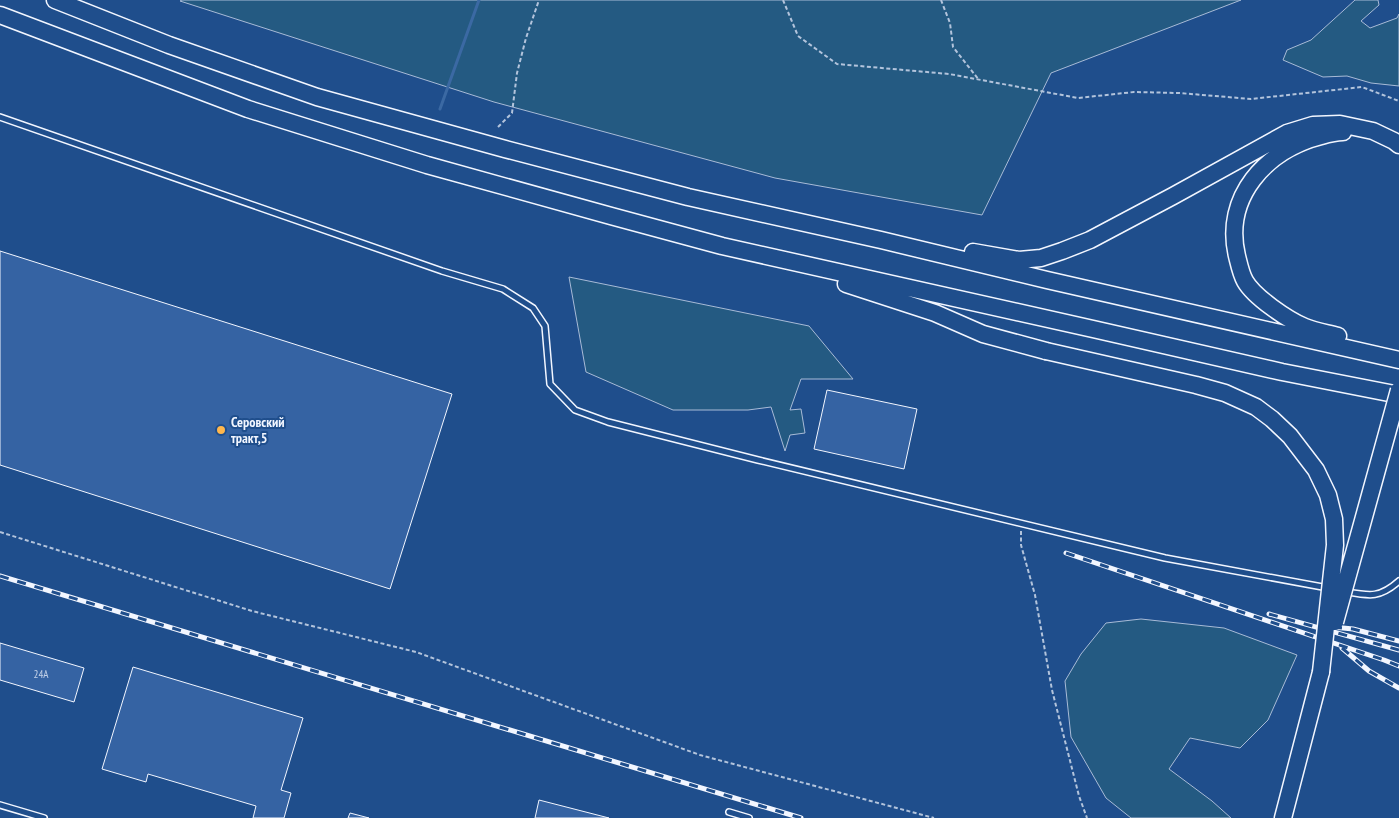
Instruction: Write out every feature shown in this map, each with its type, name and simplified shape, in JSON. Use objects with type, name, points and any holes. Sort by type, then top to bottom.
[{"type":"main road","points":[[55,0],[168,45],[317,97],[505,150],[688,197],[1399,360]]},
{"type":"main road","points":[[0,15],[248,109],[427,164],[722,246],[935,313],[983,334],[1046,351],[1196,384],[1225,393],[1256,407],[1290,436],[1316,470],[1328,495],[1334,519],[1335,545],[1321,672]]},
{"type":"main road","points":[[881,240],[949,248],[1019,260],[1041,258],[1090,240],[1287,133],[1313,125],[1340,124],[1372,131],[1399,145]]},
{"type":"main road","points":[[1372,131],[1338,132],[1309,139],[1281,152],[1255,176],[1243,194],[1237,212],[1234,234],[1236,251],[1245,281],[1254,293],[1278,311],[1305,326],[1399,354]]},
{"type":"main road","points":[[722,246],[1282,372],[1399,395]]},
{"type":"main road","points":[[1283,818],[1321,672],[1399,390]]},
{"type":"lane","points":[[0,117],[442,271],[503,288],[533,308],[546,326],[550,384],[575,410],[608,422],[1165,558],[1370,596],[1387,590],[1399,580]]},
{"type":"lane","points":[[0,805],[44,818]]},
{"type":"lane","points":[[729,812],[749,818]]},
{"type":"path","points":[[498,127],[512,113],[517,72],[538,0]]},
{"type":"path","points":[[783,0],[798,36],[837,64],[948,74],[1078,98],[1134,92],[1179,92],[1251,99],[1362,87],[1399,101]]},
{"type":"path","points":[[941,0],[950,23],[952,47],[979,80]]},
{"type":"path","points":[[1022,522],[1021,545],[1035,595],[1052,690],[1079,796],[1087,818]]},
{"type":"path","points":[[0,532],[252,611],[416,652],[700,755],[934,818]]},
{"type":"shaded area","points":[[1241,0],[1051,73],[982,215],[775,178],[494,102],[180,1]]},
{"type":"shaded area","points":[[1355,0],[1378,0],[1379,5],[1361,21],[1370,28],[1397,18],[1399,14],[1399,86],[1371,83],[1347,76],[1323,77],[1283,60],[1287,50],[1311,40]]},
{"type":"shaded area","points":[[569,277],[809,326],[853,379],[801,379],[790,410],[801,409],[805,433],[790,435],[785,451],[771,407],[748,410],[673,410],[586,372]]},
{"type":"shaded area","points":[[1141,619],[1224,628],[1297,655],[1268,720],[1240,748],[1190,738],[1169,769],[1212,801],[1231,818],[1131,818],[1106,798],[1071,737],[1065,681],[1081,654],[1106,623]]},
{"type":"building","name":"Серовский тракт,5","points":[[0,251],[452,394],[390,589],[0,465]]},
{"type":"building","points":[[827,390],[917,409],[904,469],[814,449]]},
{"type":"building","points":[[0,643],[84,668],[74,702],[0,680]]},
{"type":"building","points":[[133,667],[303,718],[281,790],[291,793],[284,818],[253,818],[256,806],[148,774],[146,782],[102,769]]},
{"type":"building","points":[[539,800],[609,818],[535,818]]},
{"type":"building","points":[[350,813],[369,818],[348,818]]},
{"type":"waterway","points":[[440,109],[479,0]]},
{"type":"railway","points":[[1066,553],[1399,666]]},
{"type":"railway","points":[[0,576],[801,818]]},
{"type":"railway","points":[[1269,614],[1399,650]]},
{"type":"railway","points":[[1333,627],[1353,629],[1399,641]]},
{"type":"railway","points":[[1342,648],[1369,671],[1399,688]]},
{"type":"place","name":"Серовский тракт,5","points":[[221,430]]}]
